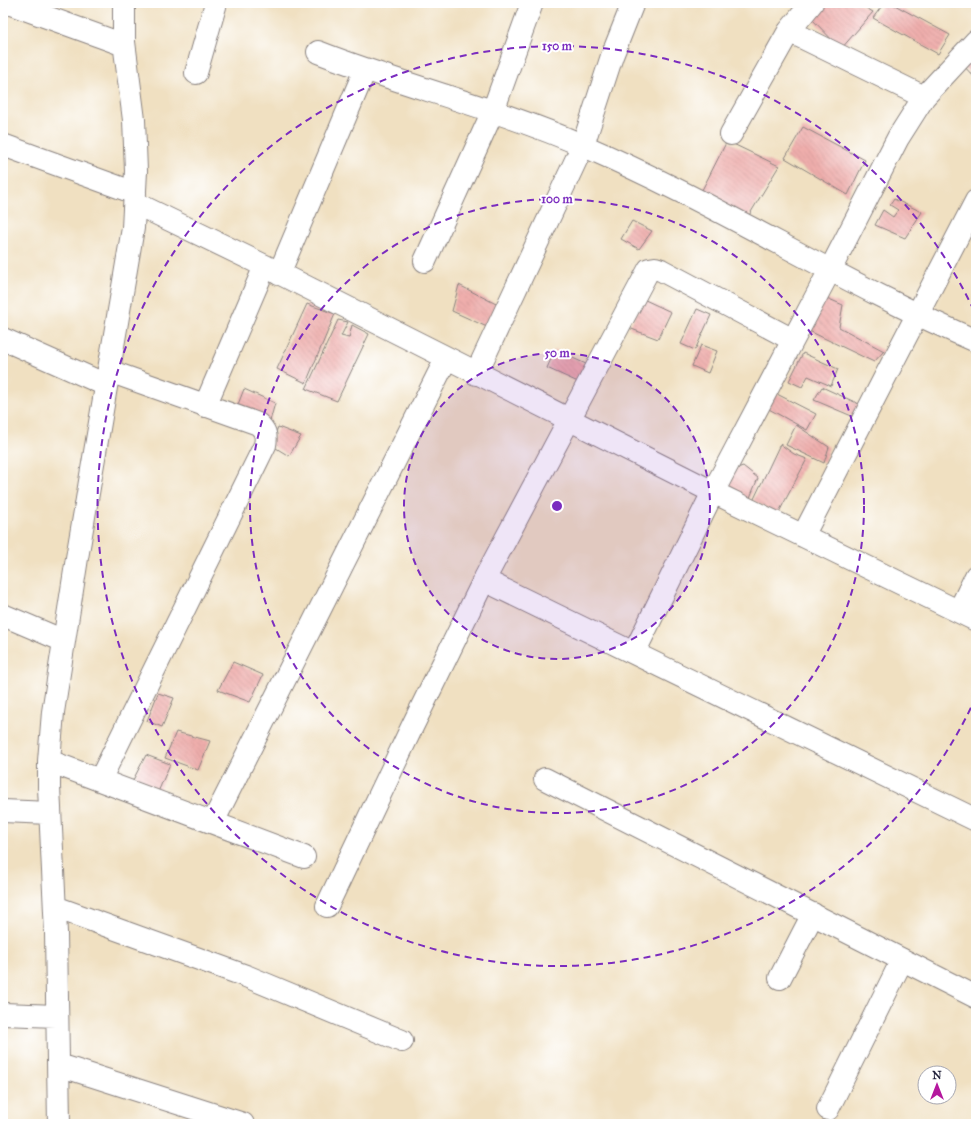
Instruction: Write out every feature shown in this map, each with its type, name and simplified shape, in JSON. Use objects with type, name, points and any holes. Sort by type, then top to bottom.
[{"type":"street","points":[[8,3],[124,45]]},
{"type":"street","points":[[59,1124],[55,907],[49,761],[53,712],[64,641],[107,378],[131,251],[135,198],[134,120],[124,45],[124,3]]},
{"type":"street","points":[[196,73],[216,3]]},
{"type":"street","points":[[425,261],[493,111],[532,3]]},
{"type":"street","points":[[476,374],[583,145],[612,56],[633,3]]},
{"type":"street","points":[[731,134],[789,31],[812,3]]},
{"type":"street","points":[[789,31],[924,97]]},
{"type":"street","points":[[634,653],[713,492],[898,138],[924,97],[950,67],[976,41]]},
{"type":"street","points":[[318,52],[364,70],[493,111],[583,145],[683,193],[917,316],[976,341]]},
{"type":"street","points":[[205,406],[272,270],[364,70]]},
{"type":"street","points":[[3,145],[135,198],[446,359],[713,492],[968,616],[976,576]]},
{"type":"street","points":[[803,536],[976,201]]},
{"type":"street","points":[[327,906],[484,580],[649,269],[655,268],[661,270],[793,340]]},
{"type":"street","points":[[3,339],[107,378],[205,406],[258,424],[264,430],[266,437],[265,444],[100,780]]},
{"type":"street","points":[[213,822],[446,359]]},
{"type":"street","points":[[484,580],[976,820]]},
{"type":"street","points":[[3,615],[64,641]]},
{"type":"street","points":[[49,761],[304,857]]},
{"type":"street","points":[[545,779],[976,997]]},
{"type":"street","points":[[3,811],[50,813]]},
{"type":"street","points":[[55,907],[239,974],[402,1041]]},
{"type":"street","points":[[780,978],[813,914]]},
{"type":"street","points":[[828,1108],[902,960]]},
{"type":"street","points":[[3,1014],[56,1016]]},
{"type":"street","points":[[59,1065],[243,1124]]},
{"type":"building","points":[[820,3],[858,3],[873,12],[841,49],[808,15]]},
{"type":"building","points":[[884,3],[891,3],[950,35],[938,54],[873,18]]},
{"type":"building","points":[[976,47],[976,79],[960,62]]},
{"type":"building","points":[[803,127],[865,160],[848,195],[785,158]]},
{"type":"building","points":[[727,141],[779,166],[748,217],[701,192]]},
{"type":"building","points":[[894,199],[922,212],[905,238],[875,225],[883,210],[893,217],[898,210],[890,205]]},
{"type":"building","points":[[632,221],[652,231],[639,249],[621,239]]},
{"type":"building","points":[[459,285],[498,305],[487,327],[452,311]]},
{"type":"building","points":[[822,296],[843,305],[839,327],[884,351],[874,362],[805,329]]},
{"type":"building","points":[[643,299],[671,312],[658,339],[629,328]]},
{"type":"building","points":[[307,304],[335,314],[306,383],[277,369]]},
{"type":"building","points":[[697,309],[711,315],[695,350],[681,344]]},
{"type":"building","points":[[338,320],[348,322],[341,336],[349,338],[352,325],[369,334],[337,401],[306,389]]},
{"type":"building","points":[[701,345],[717,351],[708,373],[692,366]]},
{"type":"building","points":[[555,350],[586,364],[578,382],[547,368]]},
{"type":"building","points":[[803,353],[838,369],[831,386],[808,376],[802,387],[789,381]]},
{"type":"building","points":[[822,387],[859,404],[854,417],[814,400]]},
{"type":"building","points":[[244,389],[275,403],[270,421],[237,407]]},
{"type":"building","points":[[775,393],[816,414],[807,430],[767,408]]},
{"type":"building","points":[[796,425],[829,447],[824,463],[786,445]]},
{"type":"building","points":[[278,427],[301,436],[289,456],[271,445]]},
{"type":"building","points":[[780,444],[794,454],[807,459],[778,514],[753,501]]},
{"type":"building","points":[[743,466],[758,478],[749,500],[720,487],[729,471]]},
{"type":"building","points":[[233,662],[263,675],[250,702],[218,690]]},
{"type":"building","points":[[158,693],[174,698],[162,727],[147,721]]},
{"type":"building","points":[[176,732],[210,741],[198,770],[165,758]]},
{"type":"building","points":[[146,755],[170,764],[158,792],[132,782]]}]
